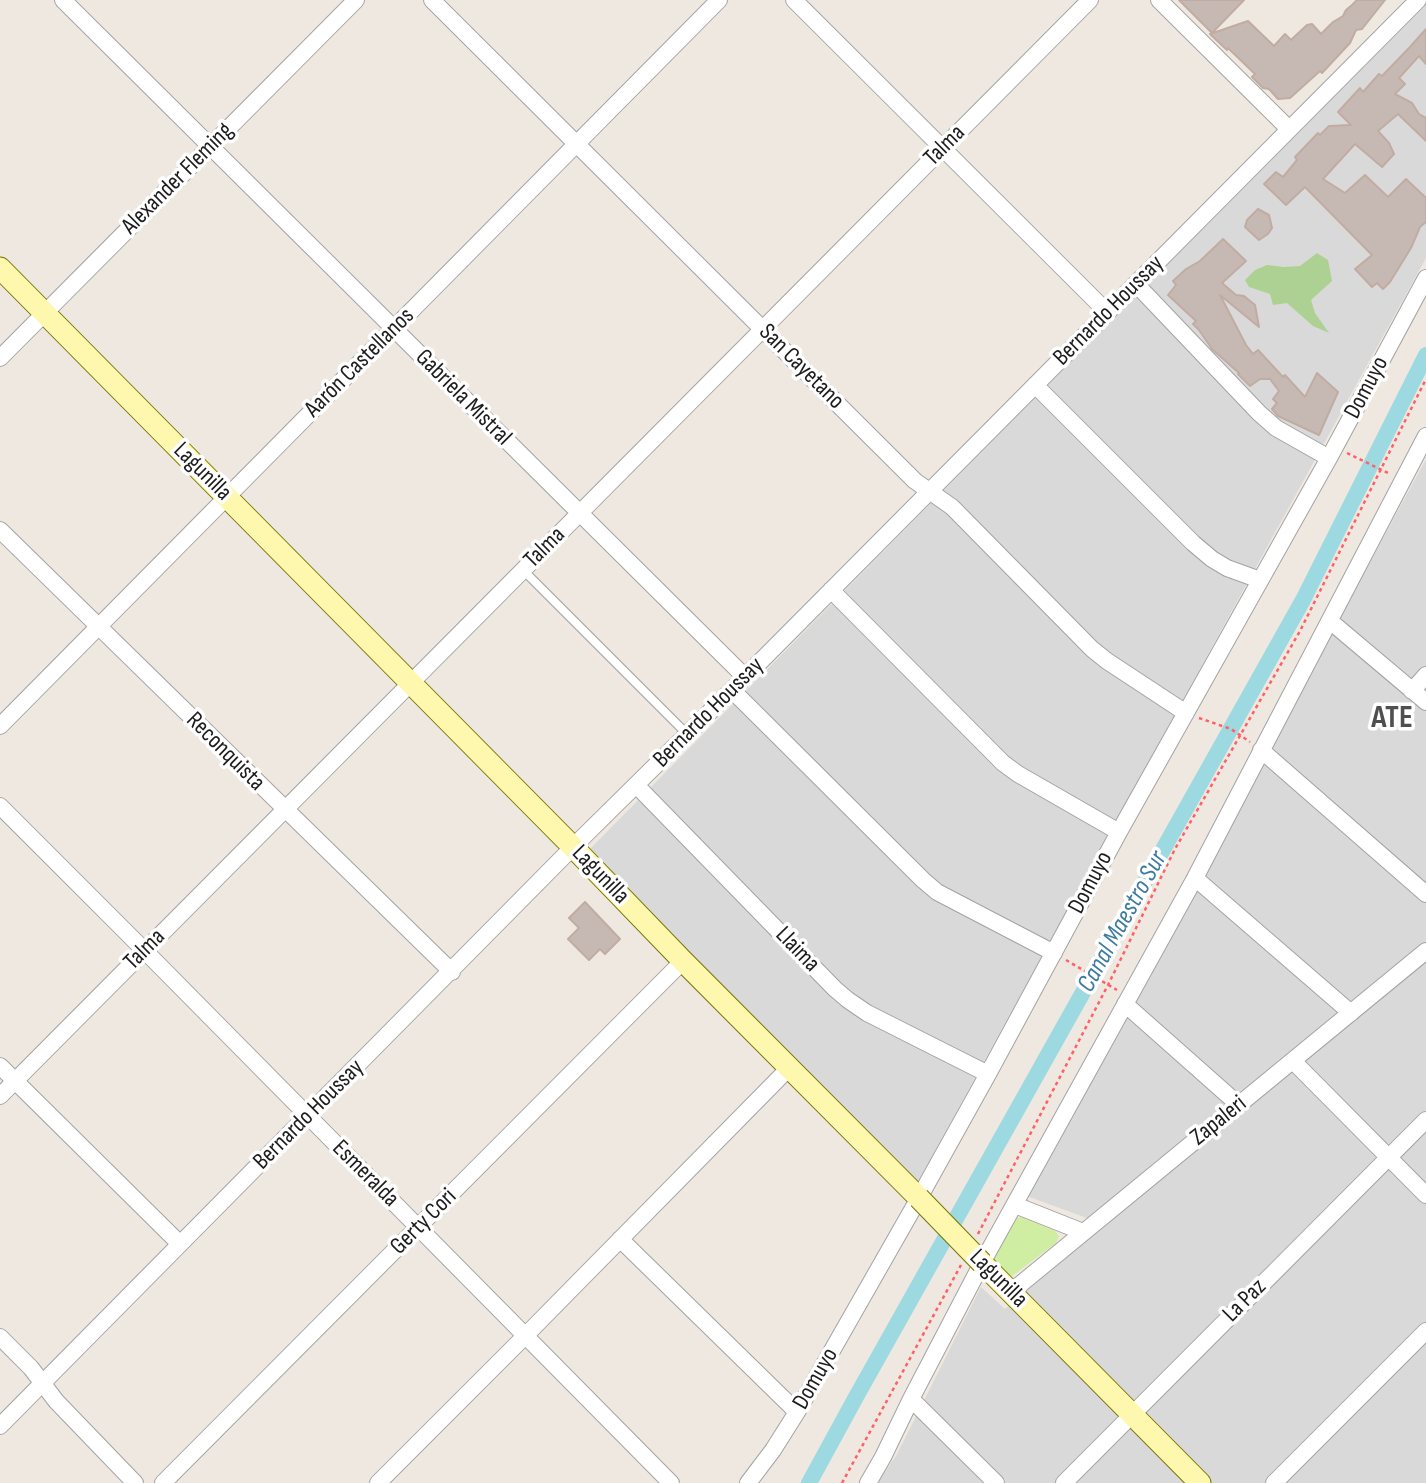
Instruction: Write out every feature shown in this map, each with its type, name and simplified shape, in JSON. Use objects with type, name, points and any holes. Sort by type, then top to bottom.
[{"type":"main road","name":"Lagunilla","points":[[0,268],[919,1198],[973,1262],[1011,1292],[1200,1483]]},
{"type":"street","name":"Gabriela Mistral","points":[[63,0],[745,677]]},
{"type":"street","name":"Alexander Fleming","points":[[0,358],[356,0]]},
{"type":"street","name":"San Cayetano","points":[[432,0],[915,481],[952,508],[1091,649],[1186,713]]},
{"type":"street","name":"Aarón Castellanos","points":[[0,726],[719,0]]},
{"type":"street","points":[[794,0],[1107,312]]},
{"type":"street","name":"Talma","points":[[0,1096],[1090,0]]},
{"type":"street","points":[[1159,0],[1289,130]]},
{"type":"street","name":"Bernardo Houssay","points":[[0,1426],[1418,0]]},
{"type":"street","name":"Domuyo","points":[[748,1483],[797,1412],[919,1198],[1426,278]]},
{"type":"street","points":[[1136,284],[1276,428],[1329,458]]},
{"type":"street","points":[[1035,385],[1192,543],[1227,568],[1260,580]]},
{"type":"street","points":[[867,1483],[883,1457],[911,1399],[973,1262],[1014,1205],[1195,878],[1425,441]]},
{"type":"street","name":"Reconquista","points":[[0,530],[452,972]]},
{"type":"street","points":[[831,590],[1003,763],[1119,832]]},
{"type":"street","points":[[1329,621],[1426,702]]},
{"type":"street","points":[[1412,691],[1426,675]]},
{"type":"street","points":[[732,690],[937,892],[1054,953]]},
{"type":"street","points":[[1261,750],[1426,894]]},
{"type":"street","name":"Llaima","points":[[636,785],[841,995],[867,1013],[988,1074]]},
{"type":"street","name":"Esmeralda","points":[[0,806],[671,1483]]},
{"type":"street","points":[[1195,878],[1351,1013]]},
{"type":"street","name":"Zapaleri","points":[[1011,1292],[1426,951]]},
{"type":"street","name":"Gerty Cori","points":[[163,1483],[683,961]]},
{"type":"street","points":[[1125,1004],[1239,1105]]},
{"type":"street","points":[[1293,1061],[1426,1195]]},
{"type":"street","points":[[0,1066],[180,1244]]},
{"type":"street","points":[[378,1483],[790,1067]]},
{"type":"street","name":"La Paz","points":[[1064,1483],[1426,1120]]},
{"type":"street","points":[[1014,1205],[1083,1232]]},
{"type":"street","points":[[620,1239],[797,1412]]},
{"type":"street","points":[[1274,1483],[1426,1331]]},
{"type":"street","points":[[0,1337],[31,1368],[55,1401],[135,1483]]},
{"type":"street","points":[[911,1399],[996,1483]]},
{"type":"lane","points":[[523,570],[687,734]]},
{"type":"path","points":[[976,1238],[1108,985],[1175,849],[1300,631],[1426,379]]},
{"type":"path","points":[[1360,459],[1381,470]]},
{"type":"path","points":[[1186,713],[1231,729],[1261,750]]},
{"type":"path","points":[[1080,968],[1108,985]]},
{"type":"path","points":[[842,1483],[973,1262]]},
{"type":"shaded area","points":[[1426,1],[1426,258],[916,1185],[588,851]]},
{"type":"shaded area","points":[[1426,459],[1426,1483],[877,1483],[896,1456],[981,1287],[1005,1309],[1103,1224],[1027,1196]]},
{"type":"green space","points":[[1317,253],[1328,260],[1332,281],[1311,300],[1315,313],[1329,333],[1313,326],[1287,303],[1273,305],[1270,294],[1249,287],[1245,280],[1255,270],[1267,265],[1300,266]]},
{"type":"green space","points":[[1022,1217],[1055,1231],[1059,1236],[1056,1243],[1012,1276],[994,1265],[993,1258],[1013,1221]]},
{"type":"building","points":[[1179,0],[1244,0],[1212,33]]},
{"type":"building","points":[[1357,0],[1385,0],[1362,29],[1356,30],[1350,43],[1322,73],[1320,71],[1290,98],[1278,99],[1269,89],[1263,88],[1252,77],[1255,74],[1210,34],[1248,21],[1274,46],[1285,34],[1291,40],[1307,25],[1312,24],[1321,34]]},
{"type":"building","points":[[1426,29],[1426,64],[1419,56],[1399,78],[1405,84],[1395,94],[1412,103],[1419,114],[1426,118],[1426,141],[1398,114],[1378,131],[1389,143],[1394,154],[1382,167],[1355,144],[1323,179],[1345,193],[1365,175],[1388,197],[1406,179],[1426,198],[1426,222],[1420,227],[1411,248],[1383,289],[1377,283],[1372,287],[1355,269],[1372,255],[1305,187],[1286,205],[1264,184],[1276,172],[1283,177],[1297,160],[1295,157],[1318,133],[1320,135],[1329,126],[1351,125],[1338,112],[1360,88],[1363,92],[1379,74],[1382,76]]},
{"type":"building","points":[[1258,209],[1269,215],[1272,228],[1259,240],[1245,227],[1247,220]]},
{"type":"building","points":[[1223,239],[1246,261],[1222,283],[1236,295],[1244,296],[1255,305],[1259,327],[1220,295],[1246,345],[1253,354],[1258,350],[1305,397],[1317,373],[1338,392],[1319,435],[1278,416],[1272,409],[1277,403],[1273,399],[1279,391],[1270,379],[1260,379],[1250,386],[1212,349],[1193,324],[1196,321],[1168,295],[1176,285],[1173,281]]},
{"type":"building","points":[[585,902],[620,939],[605,954],[600,949],[589,960],[568,939],[579,928],[569,918]]},
{"type":"waterway","name":"Canal Maestro Sur","points":[[809,1483],[1303,600],[1426,355]]},
{"type":"district","name":"ATE","points":[[1392,719]]}]
